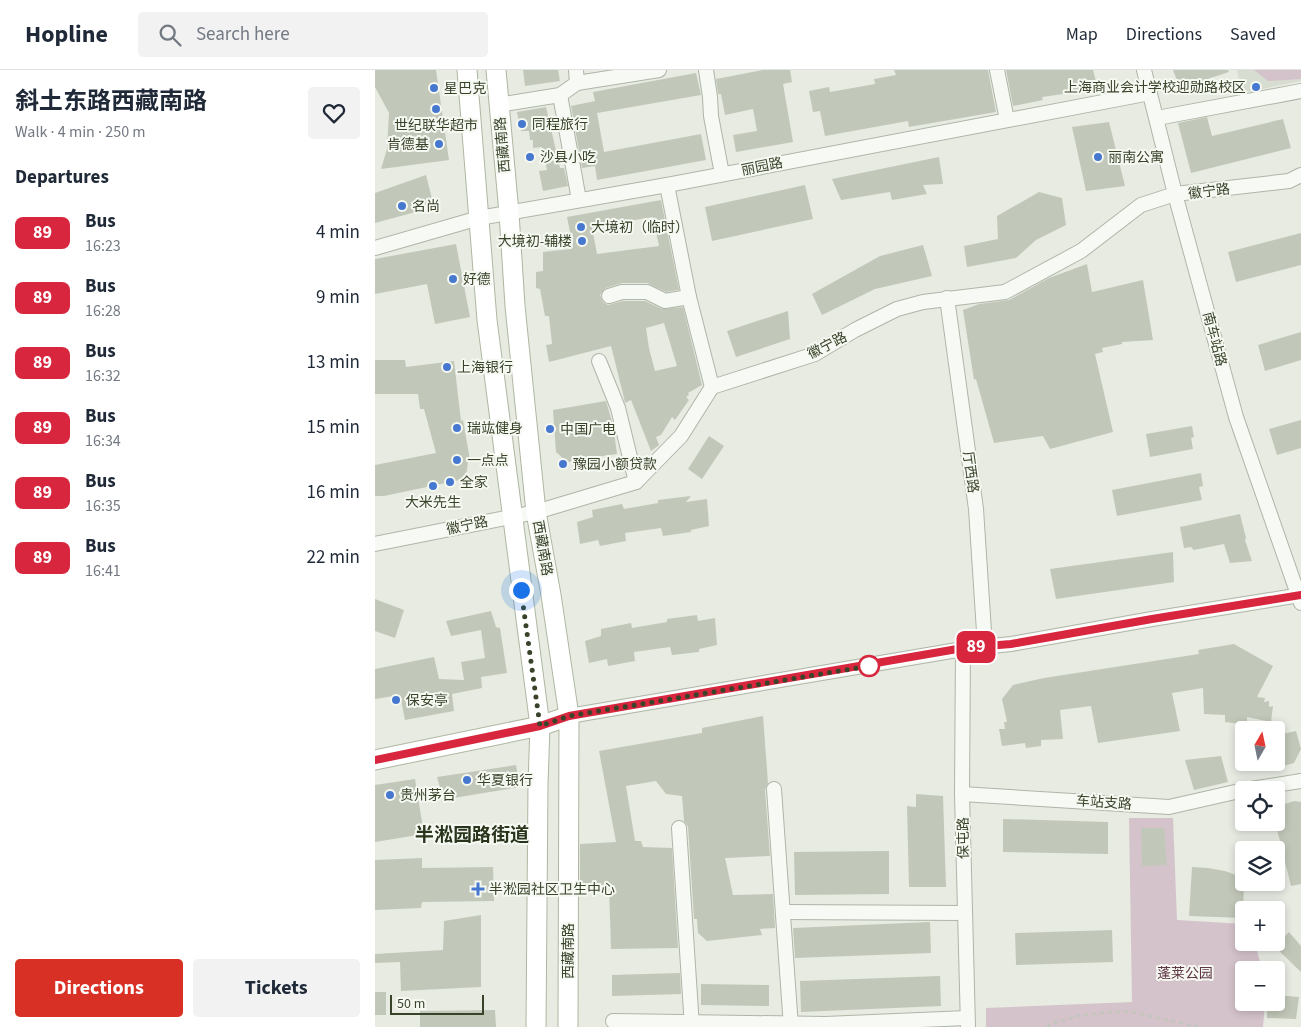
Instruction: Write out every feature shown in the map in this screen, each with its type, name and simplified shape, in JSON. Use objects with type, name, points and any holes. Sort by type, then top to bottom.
[{"type":"main road","name":"西藏南路","points":[[467,70],[487,320],[511,516],[540,726],[536,1027]]},
{"type":"main road","name":"西藏南路","points":[[496,70],[515,306],[536,512],[551,595],[569,716],[568,1027]]},
{"type":"main road","points":[[375,760],[540,726],[569,716]]},
{"type":"street","points":[[498,105],[560,95],[576,76],[659,70]]},
{"type":"street","points":[[706,70],[711,97],[711,116],[722,174]]},
{"type":"street","points":[[997,70],[1007,120]]},
{"type":"street","name":"南车站路","points":[[1144,70],[1175,194],[1236,417],[1300,598]]},
{"type":"street","points":[[1157,118],[1301,91]]},
{"type":"street","name":"丽园路","points":[[375,248],[479,218],[1150,93]]},
{"type":"street","points":[[560,95],[579,200]]},
{"type":"street","name":"徽宁路","points":[[375,544],[536,512],[636,482],[681,436],[711,387],[815,354],[855,330],[897,309],[947,298],[1005,292],[1081,251],[1141,205],[1175,194],[1289,181],[1301,175]]},
{"type":"street","points":[[667,184],[689,298],[711,387]]},
{"type":"street","points":[[609,296],[622,292],[647,292],[665,301],[689,298]]},
{"type":"street","name":"厅西路","points":[[947,298],[976,509],[985,646]]},
{"type":"street","points":[[599,361],[618,408],[636,482]]},
{"type":"street","points":[[569,716],[963,648],[1011,644],[1300,598]]},
{"type":"street","name":"保屯路","points":[[963,648],[962,794],[967,1022]]},
{"type":"street","name":"车站支路","points":[[1285,784],[1301,781]]},
{"type":"street","points":[[774,789],[791,1025]]},
{"type":"street","name":"车站支路","points":[[962,794],[1169,806],[1235,792]]},
{"type":"street","points":[[679,828],[692,1025]]},
{"type":"street","points":[[783,912],[965,914]]},
{"type":"street","points":[[613,1022],[692,1025],[967,1022]]},
{"type":"path","points":[[1047,1027],[1050,1024],[1082,1015],[1127,1010],[1199,1027]]},
{"type":"shaded area","name":"上海商业会计学校迎勋路校区","points":[[1237,70],[1301,70],[1301,81],[1242,93]]},
{"type":"green space","points":[[1254,70],[1301,70],[1301,79],[1268,81]]},
{"type":"green space","name":"蓬莱公园","points":[[1129,818],[1173,818],[1177,920],[1235,923],[1235,951],[1257,951],[1260,961],[1235,961],[1235,1011],[1264,1011],[1263,1027],[986,1027],[986,1008],[1132,1002]]},
{"type":"building","points":[[375,70],[436,70],[449,160],[381,169],[387,149],[389,113],[375,87]]},
{"type":"building","points":[[523,70],[558,70],[560,81],[525,86]]},
{"type":"building","points":[[763,70],[790,70],[792,82],[783,84],[793,142],[736,152],[733,135],[757,131],[753,109],[725,115],[721,94],[718,94],[716,79]]},
{"type":"building","points":[[894,70],[988,70],[996,112],[909,127],[908,121],[825,136],[820,111],[813,112],[809,91],[829,87],[830,92],[875,84],[874,79],[896,75]]},
{"type":"building","points":[[1006,70],[1093,70],[1098,89],[1042,97],[1043,100],[1013,106]]},
{"type":"building","points":[[1173,70],[1228,70],[1229,72],[1180,88]]},
{"type":"building","points":[[696,73],[701,95],[597,113],[604,152],[701,134],[706,160],[597,180],[595,166],[582,168],[571,106],[595,101],[593,92]]},
{"type":"building","points":[[546,107],[560,168],[564,168],[568,186],[543,191],[539,171],[547,170],[542,147],[533,148],[533,140],[530,140],[529,131],[521,131],[517,112]]},
{"type":"building","points":[[1207,117],[1212,136],[1283,119],[1291,148],[1191,173],[1178,123]]},
{"type":"building","name":"丽南公寓","points":[[1109,122],[1125,186],[1086,191],[1072,127]]},
{"type":"building","points":[[939,157],[943,184],[923,185],[927,194],[892,200],[890,192],[841,200],[832,179]]},
{"type":"building","points":[[426,175],[434,207],[375,223],[375,193]]},
{"type":"building","points":[[805,185],[813,219],[712,241],[705,207]]},
{"type":"building","points":[[1039,192],[1062,198],[1066,225],[1036,240],[1016,258],[967,267],[964,246],[998,239],[997,216]]},
{"type":"building","points":[[661,200],[679,290],[666,292],[647,283],[622,283],[606,288],[600,295],[603,302],[608,305],[623,301],[645,301],[662,309],[683,307],[702,385],[688,393],[689,395],[686,397],[689,400],[675,420],[672,417],[661,435],[656,437],[659,445],[651,451],[631,400],[625,403],[611,346],[549,362],[546,345],[552,344],[549,316],[545,316],[540,289],[536,288],[536,272],[543,271],[543,252],[571,249],[567,217]],"holes":[[[653,217],[659,246],[597,254],[592,227]],[[664,323],[677,366],[655,371],[646,328]]]},
{"type":"building","points":[[1301,233],[1301,265],[1236,282],[1228,252]]},
{"type":"building","points":[[456,244],[470,317],[435,324],[427,284],[375,294],[375,259]]},
{"type":"building","points":[[923,245],[932,276],[875,289],[822,315],[812,294],[880,256]]},
{"type":"building","points":[[1087,264],[1092,292],[1143,280],[1153,340],[1122,342],[1122,344],[1102,348],[1103,352],[1095,354],[1113,432],[1050,449],[1043,436],[994,443],[976,379],[974,380],[963,310],[979,304],[1009,300],[1049,278]]},
{"type":"building","points":[[788,311],[790,339],[736,357],[727,331]]},
{"type":"building","points":[[1301,332],[1301,360],[1265,371],[1258,345]]},
{"type":"building","points":[[375,360],[405,360],[406,367],[454,361],[461,421],[463,420],[470,460],[468,460],[467,471],[460,480],[384,496],[375,496],[375,465],[436,453],[424,409],[420,409],[418,394],[375,394]]},
{"type":"building","points":[[606,401],[613,425],[617,454],[588,458],[589,460],[567,462],[556,452],[553,410]]},
{"type":"building","points":[[1301,420],[1301,448],[1277,455],[1269,429]]},
{"type":"building","points":[[1192,426],[1194,437],[1191,438],[1193,449],[1150,457],[1146,434]]},
{"type":"building","points":[[709,436],[724,446],[702,479],[688,469]]},
{"type":"building","points":[[1201,473],[1203,486],[1199,487],[1202,500],[1117,516],[1112,490]]},
{"type":"building","points":[[691,496],[686,502],[707,499],[709,526],[691,530],[691,532],[663,536],[661,528],[625,533],[626,541],[600,546],[598,540],[580,544],[577,522],[593,517],[592,510],[622,504],[624,509],[658,503],[658,500]]},
{"type":"building","points":[[1240,514],[1245,540],[1252,561],[1230,563],[1224,544],[1194,550],[1191,547],[1184,548],[1180,527]]},
{"type":"building","points":[[1173,552],[1174,582],[1056,599],[1050,569]]},
{"type":"building","points":[[375,599],[404,610],[395,638],[375,631]]},
{"type":"building","points":[[491,611],[496,627],[500,628],[507,673],[481,677],[482,688],[452,694],[454,711],[405,720],[400,695],[375,699],[375,669],[434,657],[439,679],[464,680],[461,662],[485,658],[481,630],[451,636],[446,621]]},
{"type":"building","points":[[697,615],[698,621],[715,618],[717,645],[699,649],[699,652],[672,655],[670,647],[634,652],[635,661],[608,666],[607,659],[589,663],[585,641],[601,636],[601,629],[631,623],[632,628],[667,622],[667,619]]},
{"type":"building","points":[[1234,644],[1273,666],[1257,697],[1265,698],[1264,702],[1269,701],[1269,707],[1273,706],[1271,721],[1247,717],[1247,721],[1235,721],[1235,723],[1225,722],[1225,715],[1204,714],[1203,688],[1172,693],[1180,731],[1098,743],[1091,706],[1060,710],[1063,739],[1041,740],[1041,746],[1026,748],[1025,743],[1002,746],[999,729],[1005,729],[1004,722],[1007,722],[1002,699],[1013,685],[1044,678],[1199,654],[1198,650]]},
{"type":"building","points":[[763,716],[768,783],[765,790],[770,856],[725,858],[733,895],[773,894],[775,928],[760,929],[762,935],[707,941],[698,933],[697,919],[694,919],[688,827],[684,821],[682,796],[666,794],[656,781],[626,786],[635,841],[641,841],[643,847],[672,848],[678,948],[611,949],[609,886],[580,885],[580,844],[616,842],[599,751],[702,733],[702,728]]},
{"type":"building","points":[[1296,731],[1301,749],[1294,763],[1285,766],[1285,733]]},
{"type":"building","points":[[1221,756],[1228,782],[1194,790],[1185,760]]},
{"type":"building","points":[[516,765],[520,787],[447,799],[445,795],[442,795],[437,777]]},
{"type":"building","points":[[415,779],[424,834],[375,842],[375,785]]},
{"type":"building","points":[[916,794],[943,796],[946,887],[909,887],[907,806],[916,807]]},
{"type":"building","points":[[1294,801],[1301,802],[1301,884],[1291,886],[1285,862],[1285,841],[1280,841],[1277,831],[1285,831],[1285,804]]},
{"type":"building","points":[[1003,819],[1108,822],[1108,854],[1003,852]]},
{"type":"building","points":[[1141,828],[1164,828],[1167,865],[1142,866]]},
{"type":"building","points":[[889,851],[889,894],[795,895],[794,852]]},
{"type":"building","points":[[422,858],[422,868],[493,867],[494,901],[422,902],[421,908],[375,910],[375,860]]},
{"type":"building","points":[[1192,867],[1225,871],[1235,875],[1235,891],[1244,891],[1243,901],[1235,901],[1235,918],[1189,916]]},
{"type":"building","points":[[481,915],[481,987],[401,991],[400,962],[375,963],[375,954],[443,950],[444,921]]},
{"type":"building","points":[[930,922],[931,953],[795,958],[793,928]]},
{"type":"building","points":[[1112,930],[1113,962],[1016,965],[1015,933]]},
{"type":"building","points":[[1289,932],[1301,946],[1301,972],[1279,951],[1285,951],[1285,936]]},
{"type":"building","points":[[680,973],[681,994],[612,996],[612,975]]},
{"type":"building","points":[[940,976],[941,1006],[801,1012],[800,981]]},
{"type":"building","points":[[701,984],[769,985],[769,1006],[701,1005]]},
{"type":"building","points":[[375,992],[386,992],[386,1015],[375,1015]]},
{"type":"building","points":[[1285,996],[1299,997],[1296,1019],[1267,1018],[1267,1011],[1285,1011]]},
{"type":"building","points":[[495,1010],[496,1027],[420,1027],[420,1011]]},
{"type":"bus line","name":"89","points":[[375,760],[540,726],[569,716],[963,648],[1011,644],[1301,595]]},
{"type":"place","name":"上海商业会计学校迎勋路校区","points":[[1256,87]]},
{"type":"place","name":"星巴克","points":[[434,88]]},
{"type":"place","name":"世纪联华超市","points":[[436,109]]},
{"type":"place","name":"同程旅行","points":[[522,124]]},
{"type":"place","name":"肯德基","points":[[439,144]]},
{"type":"place","name":"沙县小吃","points":[[530,157]]},
{"type":"place","name":"丽南公寓","points":[[1098,157]]},
{"type":"place","name":"名尚","points":[[402,206]]},
{"type":"place","name":"大境初（临时）","points":[[581,227]]},
{"type":"place","name":"大境初-辅楼","points":[[582,241]]},
{"type":"place","name":"好德","points":[[453,279]]},
{"type":"place","name":"上海银行","points":[[447,367]]},
{"type":"place","name":"瑞竑健身","points":[[457,428]]},
{"type":"place","name":"中国广电","points":[[550,429]]},
{"type":"place","name":"一点点","points":[[457,460]]},
{"type":"place","name":"豫园小额贷款","points":[[563,464]]},
{"type":"place","name":"全家","points":[[450,482]]},
{"type":"place","name":"大米先生","points":[[433,486]]},
{"type":"place","name":"保安亭","points":[[396,700]]},
{"type":"place","name":"华夏银行","points":[[467,780]]},
{"type":"place","name":"贵州茅台","points":[[390,795]]},
{"type":"place","name":"半淞园社区卫生中心","points":[[478,889]]},
{"type":"district","name":"半淞园路街道","points":[[472,834]]},
{"type":"route","points":[[521,590],[540,726],[569,716],[869,666]]}]
